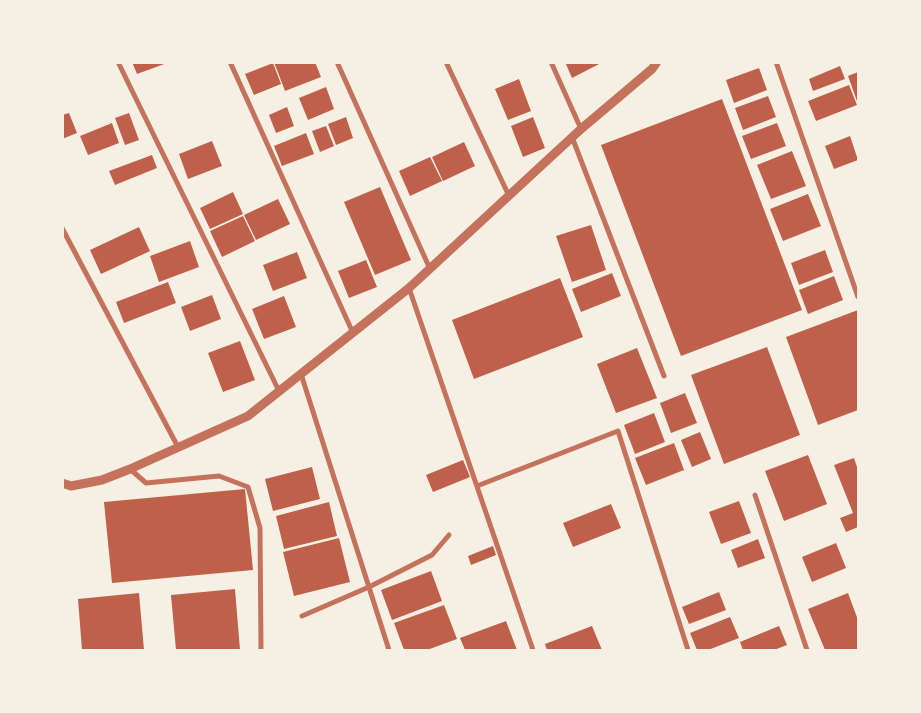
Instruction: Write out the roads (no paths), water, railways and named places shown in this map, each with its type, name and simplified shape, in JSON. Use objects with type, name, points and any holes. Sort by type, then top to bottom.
[{"type":"street","points":[[118,62],[279,391]]},
{"type":"street","points":[[230,62],[353,333]]},
{"type":"street","points":[[337,62],[430,270]]},
{"type":"street","points":[[446,62],[509,196]]},
{"type":"street","points":[[551,62],[581,129]]},
{"type":"street","points":[[776,62],[858,297]]},
{"type":"street","points":[[62,483],[71,486],[102,480],[248,416],[430,270],[572,137],[653,65]]},
{"type":"street","points":[[572,137],[664,376]]},
{"type":"street","points":[[62,228],[178,447]]},
{"type":"street","points":[[409,288],[533,650]]},
{"type":"street","points":[[300,374],[389,650]]},
{"type":"street","points":[[477,486],[618,431],[688,650]]},
{"type":"street","points":[[130,469],[146,483],[220,476],[248,487],[260,528],[262,650]]},
{"type":"street","points":[[755,495],[807,650]]},
{"type":"street","points":[[302,616],[369,587],[432,554],[449,535]]}]
